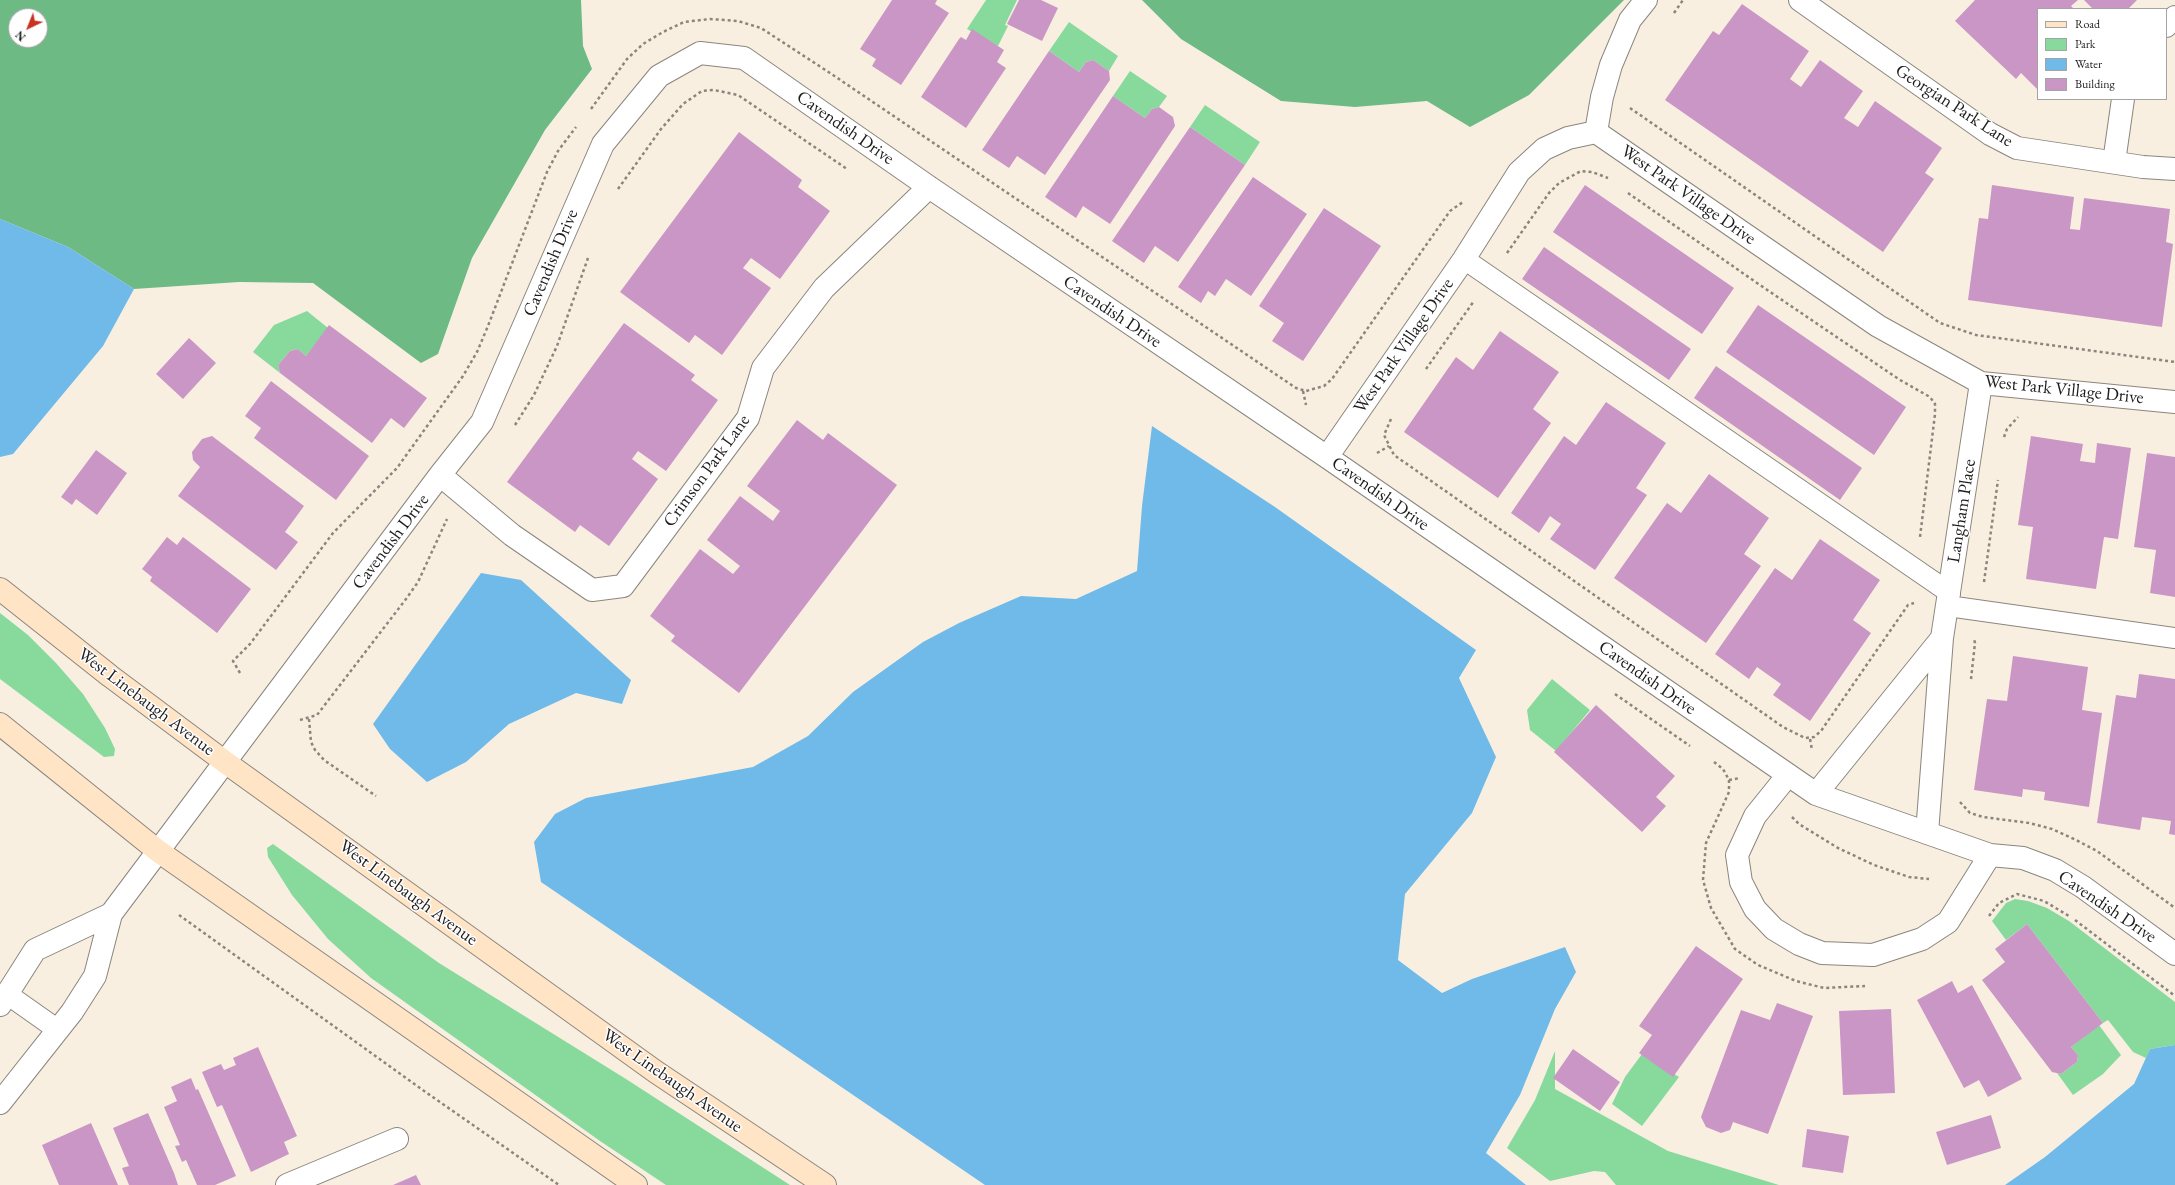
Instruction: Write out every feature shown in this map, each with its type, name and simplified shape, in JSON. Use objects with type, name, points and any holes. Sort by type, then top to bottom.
[{"type":"main road","name":"West Linebaugh Avenue","points":[[0,589],[110,676],[225,762],[662,1076],[825,1185]]},
{"type":"main road","points":[[0,724],[158,851],[636,1185]]},
{"type":"street","points":[[1596,132],[1602,97],[1611,65],[1630,20],[1646,0]]},
{"type":"street","name":"Georgian Park Lane","points":[[1800,0],[1990,134],[2017,148],[2175,169]]},
{"type":"street","points":[[2167,25],[2175,17]]},
{"type":"street","name":"Cavendish Drive","points":[[111,914],[440,475],[482,422],[603,144],[659,76],[700,53],[744,58],[929,187],[1327,457],[1816,794],[1990,855],[2023,858],[2055,870],[2083,887],[2175,954]]},
{"type":"street","points":[[2114,162],[2123,100]]},
{"type":"street","name":"West Park Village Drive","points":[[1327,457],[1464,260],[1519,172],[1544,149],[1568,138],[1596,132],[1878,326],[1981,383],[2175,402]]},
{"type":"street","name":"Crimson Park Lane","points":[[440,475],[512,535],[592,590],[622,586],[748,418],[763,368],[805,312],[824,288],[929,187]]},
{"type":"street","name":"Langham Place","points":[[1927,833],[1942,638],[1981,383]]},
{"type":"street","name":"Langham Place","points":[[1816,794],[1942,638]]},
{"type":"street","points":[[1788,775],[1755,816],[1737,854],[1741,882],[1755,909],[1774,929],[1799,944],[1822,953],[1873,955],[1922,939],[1948,922],[1990,855]]},
{"type":"street","points":[[4,1000],[35,950],[111,914]]},
{"type":"street","points":[[0,1103],[72,1012],[95,976],[111,914]]},
{"type":"street","points":[[287,1185],[397,1139]]},
{"type":"lane","points":[[1464,260],[1949,600],[2175,638]]},
{"type":"lane","points":[[4,1000],[58,1030]]},
{"type":"path","points":[[1672,15],[1683,0]]},
{"type":"path","points":[[615,194],[661,129],[683,104],[702,91],[714,90],[738,95],[848,170]]},
{"type":"path","points":[[1626,102],[1637,114],[1940,323],[1976,335],[2175,362]]},
{"type":"path","points":[[1505,256],[1549,193],[1559,183],[1581,171],[1592,172],[1614,182]]},
{"type":"path","points":[[1627,192],[1756,283],[1900,380],[1930,397],[1935,404],[1935,414],[1919,540]]},
{"type":"path","points":[[512,430],[534,395],[552,357],[589,256]]},
{"type":"path","points":[[1424,373],[1476,299]]},
{"type":"path","points":[[1303,390],[1306,405]]},
{"type":"path","points":[[1392,417],[1384,435],[1394,455],[1783,727],[1810,739]]},
{"type":"path","points":[[2003,441],[2007,429],[2019,417]]},
{"type":"path","points":[[1377,453],[1389,446]]},
{"type":"path","points":[[1984,583],[1999,472]]},
{"type":"path","points":[[300,720],[308,719],[317,714],[406,599],[418,582],[449,516]]},
{"type":"path","points":[[1810,739],[1821,731],[1908,605],[1918,601]]},
{"type":"path","points":[[1970,681],[1975,643],[1972,632]]},
{"type":"path","points":[[1611,691],[1692,747]]},
{"type":"path","points":[[308,719],[311,742],[315,750],[324,760],[376,796]]},
{"type":"path","points":[[1810,739],[1812,750]]},
{"type":"path","points":[[1710,759],[1723,769],[1729,780],[1729,792],[1706,843],[1703,880],[1711,908],[1735,948],[1758,965],[1796,982],[1824,988],[1869,986]]},
{"type":"path","points":[[1729,780],[1741,778]]},
{"type":"path","points":[[1956,797],[1970,813],[1983,817],[2029,823],[2052,829],[2076,840],[2097,851],[2175,908]]},
{"type":"path","points":[[1790,815],[1799,824],[1812,833],[1838,848],[1874,865],[1909,877],[1929,879]]},
{"type":"path","points":[[1988,918],[1999,903],[2016,894],[2044,901],[2069,916],[2175,996]]},
{"type":"path","points":[[179,915],[427,1093],[560,1185]]},
{"type":"green space","points":[[0,0],[581,0],[583,46],[592,69],[545,130],[472,258],[438,354],[421,363],[313,283],[239,282],[134,289],[68,247],[0,219]]},
{"type":"green space","points":[[986,0],[1017,0],[1005,25],[1008,26],[998,46],[967,29]]},
{"type":"green space","points":[[1142,0],[1624,0],[1529,95],[1470,127],[1427,101],[1355,107],[1281,101],[1181,39]]},
{"type":"green space","points":[[1069,22],[1118,56],[1109,71],[1093,60],[1086,62],[1079,72],[1049,51]]},
{"type":"green space","points":[[1130,71],[1167,96],[1159,107],[1152,109],[1145,118],[1113,96]]},
{"type":"green space","points":[[1205,105],[1260,142],[1245,165],[1190,127]]},
{"type":"green space","points":[[307,311],[328,328],[306,356],[298,349],[290,351],[278,365],[280,373],[253,352],[274,325]]},
{"type":"green space","points":[[0,613],[28,635],[56,663],[83,694],[105,728],[115,749],[114,756],[104,757],[0,679]]},
{"type":"green space","points":[[1552,679],[1590,710],[1556,751],[1530,730],[1527,710]]},
{"type":"green space","points":[[273,844],[439,963],[626,1079],[790,1185],[666,1185],[600,1141],[371,978],[328,939],[292,895],[268,857],[267,848]]},
{"type":"green space","points":[[2015,899],[2028,901],[2047,908],[2069,921],[2175,1002],[2175,1045],[2150,1049],[2146,1058],[2133,1052],[2108,1020],[2103,1023],[2027,924],[2006,940],[1992,921],[2006,903]]},
{"type":"green space","points":[[2099,1025],[2121,1055],[2103,1074],[2073,1095],[2057,1073],[2061,1074],[2077,1062],[2078,1055],[2071,1047]]},
{"type":"green space","points":[[1555,1051],[1555,1089],[1668,1151],[1779,1185],[1616,1185],[1605,1172],[1594,1171],[1550,1181],[1507,1148],[1535,1100]]},
{"type":"green space","points":[[1642,1054],[1679,1077],[1642,1126],[1612,1104],[1625,1077]]},
{"type":"water","points":[[0,219],[68,247],[134,289],[103,346],[13,454],[0,457]]},
{"type":"water","points":[[1152,426],[1275,507],[1476,650],[1459,678],[1496,757],[1472,813],[1405,894],[1398,960],[1442,993],[1472,979],[1565,947],[1576,972],[1555,1009],[1520,1095],[1486,1153],[1526,1185],[985,1185],[541,882],[534,842],[555,814],[586,798],[753,767],[808,736],[853,692],[923,642],[959,623],[1021,596],[1076,599],[1137,571],[1142,506]]},
{"type":"water","points":[[481,573],[521,580],[631,680],[622,704],[576,693],[509,724],[466,762],[427,782],[390,749],[373,724]]},
{"type":"water","points":[[2175,1045],[2175,1185],[2005,1185],[2045,1157],[2134,1084],[2150,1049]]},
{"type":"building","points":[[892,0],[937,0],[935,4],[949,13],[901,85],[872,66],[876,59],[860,49]]},
{"type":"building","points":[[1019,0],[1041,0],[1058,8],[1042,41],[1007,24]]},
{"type":"building","points":[[1975,0],[2078,0],[2071,6],[2073,8],[2037,8],[2037,89],[2021,73],[2016,79],[1955,21]]},
{"type":"building","points":[[2084,0],[2137,0],[2129,8],[2092,8]]},
{"type":"building","points":[[1742,4],[1809,51],[1790,79],[1801,87],[1820,60],[1863,91],[1844,118],[1858,127],[1875,101],[1942,148],[1925,173],[1934,179],[1883,252],[1665,100],[1713,31],[1719,35]]},
{"type":"building","points":[[972,29],[1004,50],[997,62],[1006,68],[966,128],[921,97],[959,39],[961,37],[966,40]]},
{"type":"building","points":[[1049,51],[1079,72],[1086,62],[1093,60],[1109,71],[1110,80],[1045,175],[1017,156],[1009,168],[982,150]]},
{"type":"building","points":[[1113,96],[1145,118],[1152,109],[1159,107],[1173,117],[1175,126],[1110,224],[1083,206],[1076,218],[1045,197]]},
{"type":"building","points":[[1190,127],[1245,165],[1178,262],[1155,246],[1144,263],[1112,241]]},
{"type":"building","points":[[739,132],[802,180],[798,187],[830,211],[780,279],[751,258],[743,268],[771,288],[722,355],[695,335],[689,343],[620,292]]},
{"type":"building","points":[[1253,177],[1307,214],[1251,296],[1226,279],[1215,296],[1208,291],[1201,303],[1178,287]]},
{"type":"building","points":[[1585,185],[1734,288],[1702,334],[1553,232]]},
{"type":"building","points":[[1992,185],[2074,197],[2070,229],[2080,230],[2084,198],[2170,209],[2166,242],[2173,244],[2162,327],[1968,300],[1979,218],[1988,219]]},
{"type":"building","points":[[1324,208],[1381,246],[1303,361],[1272,341],[1284,323],[1259,306]]},
{"type":"building","points":[[1544,247],[1691,349],[1669,380],[1522,279]]},
{"type":"building","points":[[1758,305],[1906,407],[1874,455],[1726,352]]},
{"type":"building","points":[[624,323],[695,375],[691,380],[718,400],[666,471],[638,451],[632,459],[658,479],[609,546],[580,525],[575,532],[507,482]]},
{"type":"building","points":[[329,325],[427,398],[404,428],[391,418],[372,443],[280,373],[278,365],[290,351],[298,349],[306,356]]},
{"type":"building","points":[[1500,331],[1559,372],[1533,409],[1551,423],[1498,498],[1404,432],[1456,357],[1473,370]]},
{"type":"building","points":[[189,338],[216,363],[183,399],[156,374]]},
{"type":"building","points":[[1716,366],[1862,468],[1840,500],[1694,398]]},
{"type":"building","points":[[271,381],[369,456],[336,500],[254,438],[261,428],[245,416]]},
{"type":"building","points":[[1606,402],[1666,443],[1636,488],[1647,495],[1595,570],[1550,539],[1561,524],[1550,516],[1539,533],[1511,513],[1564,436],[1576,445]]},
{"type":"building","points":[[797,420],[823,440],[828,433],[897,485],[739,693],[671,641],[675,636],[650,616],[700,549],[733,574],[740,566],[707,540],[740,496],[773,521],[780,511],[747,486]]},
{"type":"building","points":[[212,436],[304,506],[285,532],[298,542],[276,570],[178,496],[200,467],[193,460],[192,452],[202,439]]},
{"type":"building","points":[[2031,436],[2083,444],[2080,461],[2095,463],[2097,443],[2131,448],[2118,539],[2104,537],[2096,589],[2026,579],[2033,527],[2018,525]]},
{"type":"building","points":[[96,450],[127,473],[97,515],[76,499],[72,505],[61,497]]},
{"type":"building","points":[[2147,453],[2175,457],[2175,597],[2150,593],[2156,550],[2134,547]]},
{"type":"building","points":[[1709,474],[1769,518],[1744,554],[1761,566],[1706,643],[1614,578],[1667,503],[1681,513]]},
{"type":"building","points":[[167,537],[177,545],[183,537],[251,589],[217,633],[150,581],[152,577],[142,569]]},
{"type":"building","points":[[1820,539],[1880,580],[1853,620],[1871,633],[1810,721],[1773,695],[1781,684],[1757,667],[1749,679],[1715,654],[1775,568],[1792,580]]},
{"type":"building","points":[[2013,656],[2088,667],[2082,710],[2102,713],[2089,807],[2044,800],[2045,792],[2023,789],[2022,797],[1974,790],[1987,699],[2007,701]]},
{"type":"building","points":[[2139,674],[2175,679],[2175,835],[2169,834],[2171,821],[2142,817],[2140,830],[2097,823],[2116,695],[2136,698]]},
{"type":"building","points":[[1596,705],[1675,776],[1656,797],[1666,806],[1642,832],[1554,752]]},
{"type":"building","points":[[2027,924],[2103,1023],[2071,1047],[2078,1055],[2077,1062],[2061,1074],[2052,1072],[1982,980],[2005,962],[1995,949]]},
{"type":"building","points":[[1696,946],[1743,979],[1673,1077],[1639,1053],[1652,1035],[1639,1026]]},
{"type":"building","points":[[1952,981],[1958,993],[1972,985],[2022,1079],[1988,1097],[1979,1080],[1964,1088],[1917,1000]]},
{"type":"building","points":[[1777,1003],[1813,1016],[1768,1134],[1733,1122],[1730,1130],[1721,1133],[1706,1127],[1701,1117],[1741,1010],[1770,1020]]},
{"type":"building","points":[[1891,1009],[1895,1093],[1843,1095],[1839,1011]]},
{"type":"building","points":[[258,1047],[297,1136],[284,1142],[289,1154],[251,1172],[222,1105],[217,1107],[202,1072],[221,1064],[224,1070],[236,1065],[233,1058]]},
{"type":"building","points":[[1573,1049],[1620,1082],[1600,1111],[1553,1078]]},
{"type":"building","points":[[191,1078],[196,1090],[198,1089],[236,1176],[215,1185],[197,1185],[186,1160],[182,1162],[175,1146],[180,1145],[164,1107],[177,1101],[171,1087]]},
{"type":"building","points":[[148,1113],[178,1185],[129,1185],[122,1168],[129,1166],[113,1128]]},
{"type":"building","points":[[1991,1115],[2001,1148],[1947,1165],[1936,1132]]},
{"type":"building","points":[[91,1123],[118,1185],[59,1185],[42,1145]]},
{"type":"building","points":[[1807,1129],[1849,1136],[1843,1173],[1802,1167]]},
{"type":"building","points":[[416,1175],[421,1185],[393,1185]]}]
